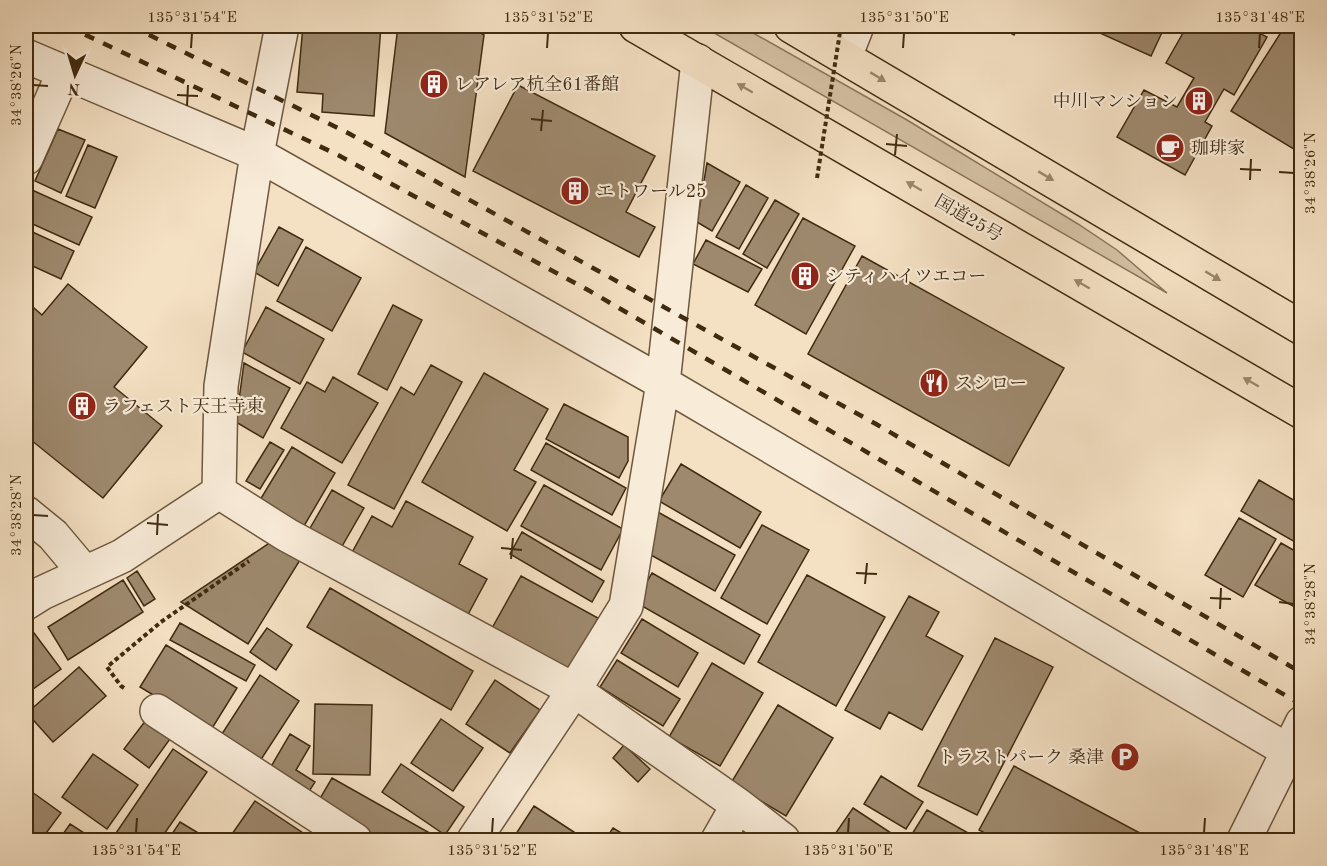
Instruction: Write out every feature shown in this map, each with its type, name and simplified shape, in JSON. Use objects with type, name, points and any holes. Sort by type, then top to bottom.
[{"type":"highway","name":"国道25号","points":[[636,26],[1302,412]]},
{"type":"highway","points":[[791,26],[843,41],[1302,328]]},
{"type":"street","points":[[219,492],[221,386],[257,154],[282,26]]},
{"type":"street","points":[[843,41],[857,26]]},
{"type":"street","points":[[26,56],[257,154],[1297,744],[1244,840]]},
{"type":"street","points":[[474,840],[574,690],[626,606],[663,383],[698,61]]},
{"type":"street","points":[[26,158],[64,72]]},
{"type":"street","points":[[219,492],[287,535],[574,690],[738,805],[783,840]]},
{"type":"street","points":[[26,603],[42,593],[122,556],[219,492]]},
{"type":"street","points":[[26,513],[53,535],[85,573]]},
{"type":"street","points":[[157,711],[355,840]]},
{"type":"street","points":[[718,840],[738,805]]},
{"type":"path","points":[[817,178],[843,41]]},
{"type":"path","points":[[157,711],[121,686],[107,667],[161,622],[287,535]]},
{"type":"shaded area","points":[[702,26],[741,26],[907,120],[1078,224],[1117,250],[1167,293]]},
{"type":"building","points":[[303,26],[381,26],[374,116],[322,112],[323,94],[297,92]]},
{"type":"building","name":"レアレア杭全61番館","points":[[398,26],[469,26],[484,35],[465,177],[385,133]]},
{"type":"building","points":[[998,26],[1019,26],[1014,35]]},
{"type":"building","points":[[1095,26],[1165,26],[1151,56],[1093,30]]},
{"type":"building","name":"中川マンション","points":[[1187,26],[1246,26],[1267,37],[1234,95],[1224,89],[1205,122],[1212,126],[1185,175],[1117,137],[1144,90],[1177,107],[1194,78],[1166,63]]},
{"type":"building","points":[[1285,26],[1302,26],[1302,154],[1231,111]]},
{"type":"building","name":"エトワール25","points":[[518,85],[655,156],[626,212],[655,227],[639,257],[473,171]]},
{"type":"building","points":[[58,129],[85,140],[61,193],[35,181]]},
{"type":"building","points":[[88,145],[117,157],[95,208],[66,196]]},
{"type":"building","points":[[707,163],[740,182],[712,231],[697,222]]},
{"type":"building","points":[[746,185],[768,198],[739,249],[716,237]]},
{"type":"building","points":[[32,190],[92,217],[79,245],[26,221],[26,205]]},
{"type":"building","points":[[775,200],[799,214],[767,268],[743,254]]},
{"type":"building","name":"シティハイツエコー","points":[[803,218],[855,246],[806,334],[755,305]]},
{"type":"building","points":[[279,227],[303,240],[278,286],[254,272]]},
{"type":"building","points":[[26,229],[74,251],[61,279],[26,263]]},
{"type":"building","points":[[706,240],[762,269],[748,292],[693,264]]},
{"type":"building","points":[[306,247],[361,278],[332,331],[277,301]]},
{"type":"building","points":[[862,256],[1064,368],[1009,466],[808,354]]},
{"type":"building","name":"ラフェスト天王寺東","points":[[68,284],[147,347],[114,387],[162,426],[103,498],[26,436],[26,301],[42,315]]},
{"type":"building","points":[[393,305],[422,320],[387,390],[358,374]]},
{"type":"building","points":[[266,307],[324,339],[300,384],[242,352]]},
{"type":"building","points":[[244,363],[290,388],[263,438],[236,422]]},
{"type":"building","points":[[431,365],[462,382],[394,509],[348,485],[401,387],[414,395]]},
{"type":"building","points":[[484,373],[548,409],[514,470],[536,482],[507,531],[422,482]]},
{"type":"building","points":[[333,377],[378,403],[342,463],[281,428],[307,382],[325,392]]},
{"type":"building","points":[[564,404],[628,437],[628,461],[619,478],[546,439]]},
{"type":"building","points":[[270,442],[284,450],[260,489],[246,481]]},
{"type":"building","points":[[546,443],[626,488],[612,515],[531,470]]},
{"type":"building","points":[[292,447],[335,473],[304,526],[260,500]]},
{"type":"building","points":[[681,464],[761,512],[740,548],[659,501]]},
{"type":"building","points":[[1259,480],[1302,505],[1302,546],[1241,511]]},
{"type":"building","points":[[544,485],[623,529],[601,570],[521,526]]},
{"type":"building","points":[[332,490],[364,508],[341,548],[309,530]]},
{"type":"building","points":[[406,501],[473,537],[459,564],[487,579],[465,620],[349,558],[372,516],[392,527]]},
{"type":"building","points":[[656,511],[735,555],[715,591],[651,555]]},
{"type":"building","points":[[1239,518],[1276,539],[1243,597],[1205,575]]},
{"type":"building","points":[[762,525],[809,550],[767,624],[721,598]]},
{"type":"building","points":[[522,532],[604,581],[592,602],[510,554]]},
{"type":"building","points":[[271,542],[300,560],[248,644],[181,602]]},
{"type":"building","points":[[1281,543],[1302,555],[1302,611],[1255,585]]},
{"type":"building","points":[[137,571],[155,599],[144,606],[127,578]]},
{"type":"building","points":[[652,573],[760,635],[744,664],[635,602]]},
{"type":"building","points":[[807,575],[885,617],[836,706],[758,662]]},
{"type":"building","points":[[521,576],[598,618],[569,672],[491,630]]},
{"type":"building","points":[[123,580],[143,612],[68,660],[48,627]]},
{"type":"building","points":[[330,588],[473,671],[451,710],[307,627]]},
{"type":"building","points":[[909,596],[939,612],[926,636],[963,656],[922,730],[889,712],[880,729],[845,710]]},
{"type":"building","points":[[642,619],[698,653],[678,687],[621,653]]},
{"type":"building","points":[[180,623],[255,665],[246,681],[170,640]]},
{"type":"building","points":[[267,628],[292,645],[276,670],[250,652]]},
{"type":"building","points":[[31,629],[61,669],[26,694],[26,633]]},
{"type":"building","points":[[995,638],[1053,667],[977,815],[918,786]]},
{"type":"building","points":[[166,645],[237,688],[211,730],[140,687]]},
{"type":"building","points":[[617,660],[680,699],[663,726],[600,687]]},
{"type":"building","points":[[712,663],[763,693],[720,766],[669,737]]},
{"type":"building","points":[[79,667],[106,696],[53,742],[27,713]]},
{"type":"building","points":[[260,675],[299,701],[260,761],[220,737]]},
{"type":"building","points":[[495,680],[540,710],[510,753],[466,724]]},
{"type":"building","points":[[315,704],[372,705],[370,775],[313,774]]},
{"type":"building","points":[[778,705],[833,738],[786,816],[731,783]]},
{"type":"building","points":[[441,719],[483,748],[453,791],[411,763]]},
{"type":"building","points":[[146,720],[170,739],[149,768],[124,749]]},
{"type":"building","points":[[290,734],[310,746],[296,770],[315,782],[308,793],[269,770]]},
{"type":"building","points":[[624,745],[650,769],[638,782],[613,758]]},
{"type":"building","points":[[173,749],[207,772],[160,840],[112,839]]},
{"type":"building","points":[[93,754],[138,785],[107,829],[62,797]]},
{"type":"building","points":[[401,764],[464,807],[445,835],[382,792]]},
{"type":"building","points":[[1014,766],[1153,840],[998,840],[979,830]]},
{"type":"building","points":[[881,776],[923,802],[906,829],[864,804]]},
{"type":"building","points":[[332,778],[442,840],[373,840],[315,807]]},
{"type":"building","points":[[32,792],[61,813],[41,840],[26,840],[26,801]]},
{"type":"building","points":[[255,801],[303,833],[298,840],[242,840],[232,834]]},
{"type":"building","points":[[534,806],[580,836],[577,840],[512,840]]},
{"type":"building","points":[[853,808],[894,835],[890,840],[831,840]]},
{"type":"building","points":[[927,810],[970,834],[966,840],[909,839]]},
{"type":"building","points":[[180,822],[210,840],[168,840]]},
{"type":"building","points":[[70,824],[95,840],[59,840]]},
{"type":"building","points":[[613,828],[633,840],[605,840]]},
{"type":"railway","points":[[67,26],[338,155],[588,290],[1302,705]]},
{"type":"railway","points":[[131,26],[348,133],[876,424],[1302,673]]},
{"type":"place","name":"レアレア杭全61番館","points":[[434,84]]},
{"type":"place","name":"中川マンション","points":[[1199,101]]},
{"type":"place","name":"珈琲家","points":[[1170,148]]},
{"type":"place","name":"エトワール25","points":[[575,191]]},
{"type":"place","name":"シティハイツエコー","points":[[805,276]]},
{"type":"place","name":"スシロー","points":[[934,383]]},
{"type":"place","name":"ラフェスト天王寺東","points":[[82,406]]},
{"type":"place","name":"トラストパーク 桑津","points":[[1125,757]]}]
